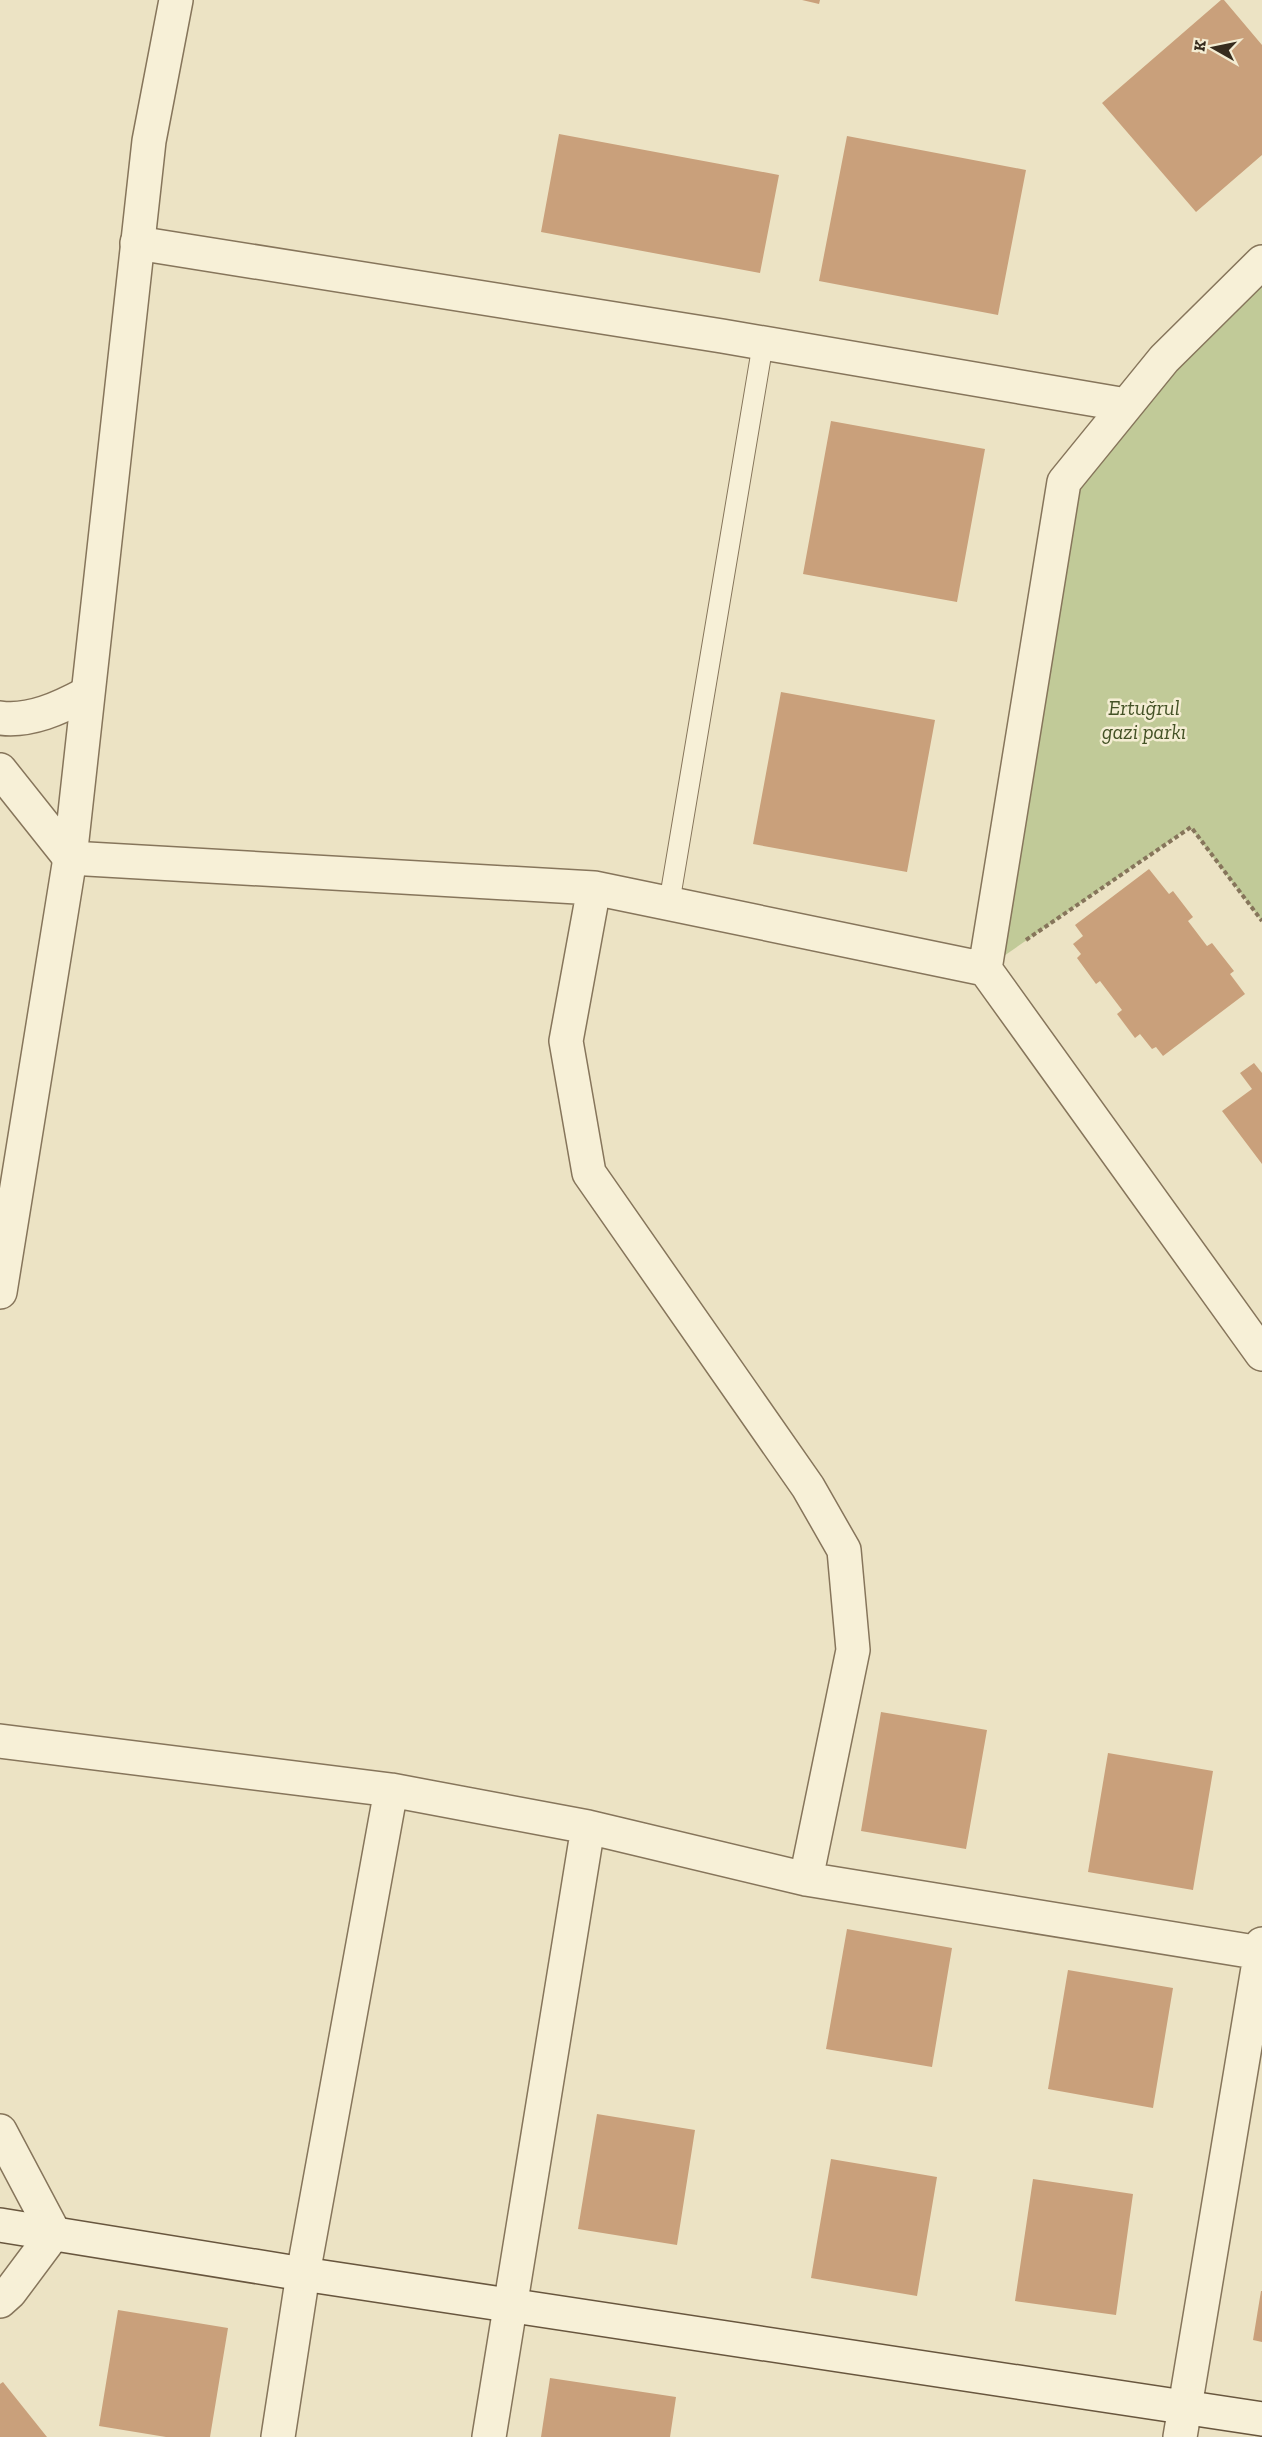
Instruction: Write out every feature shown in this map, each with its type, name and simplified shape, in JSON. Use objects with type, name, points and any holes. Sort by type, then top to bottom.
[{"type":"street","points":[[0,1292],[70,858],[86,694],[149,141],[176,0]]},
{"type":"street","points":[[137,243],[762,343],[1126,405]]},
{"type":"street","points":[[985,969],[1064,482],[1164,359],[1262,262]]},
{"type":"street","points":[[0,718],[34,716],[61,708],[86,694]]},
{"type":"street","points":[[0,770],[70,858],[594,888],[985,969],[1262,1354]]},
{"type":"street","points":[[594,888],[566,1041],[589,1173],[808,1487],[844,1550],[853,1650],[806,1879]]},
{"type":"street","points":[[0,1741],[392,1790],[588,1827],[806,1879],[1261,1949],[1183,2422]]},
{"type":"street","points":[[278,2437],[303,2274],[392,1790]]},
{"type":"street","points":[[489,2437],[588,1827]]},
{"type":"street","points":[[0,2131],[54,2233]]},
{"type":"street","points":[[0,2225],[510,2305],[1183,2422],[1262,2419]]},
{"type":"street","points":[[0,2301],[10,2292],[54,2233]]},
{"type":"lane","points":[[669,904],[762,343]]},
{"type":"path","points":[[985,969],[1191,827],[1262,921]]},
{"type":"green space","name":"Ertuğrul gazi parkı","points":[[1262,262],[1262,921],[1190,827],[985,969],[1064,482]]},
{"type":"building","points":[[802,0],[820,0],[819,4]]},
{"type":"building","points":[[1221,0],[1224,0],[1262,45],[1262,155],[1196,212],[1102,103]]},
{"type":"building","points":[[559,134],[779,175],[760,273],[541,232]]},
{"type":"building","points":[[847,136],[1026,170],[998,315],[819,281]]},
{"type":"building","points":[[831,421],[985,449],[957,602],[803,574]]},
{"type":"building","points":[[781,692],[935,720],[907,872],[753,844]]},
{"type":"building","points":[[1149,869],[1169,894],[1173,891],[1193,917],[1188,921],[1207,946],[1212,943],[1234,971],[1230,974],[1245,994],[1163,1056],[1156,1047],[1152,1049],[1140,1034],[1135,1038],[1117,1014],[1122,1010],[1100,981],[1096,984],[1077,958],[1081,954],[1073,944],[1083,936],[1075,925]]},
{"type":"building","points":[[1254,1063],[1262,1073],[1262,1164],[1222,1111],[1252,1089],[1240,1073]]},
{"type":"building","points":[[881,1712],[987,1730],[966,1849],[861,1831]]},
{"type":"building","points":[[1108,1753],[1213,1771],[1193,1890],[1088,1872]]},
{"type":"building","points":[[847,1929],[952,1948],[932,2067],[826,2049]]},
{"type":"building","points":[[1068,1970],[1173,1988],[1153,2108],[1048,2089]]},
{"type":"building","points":[[597,2114],[695,2130],[677,2245],[578,2229]]},
{"type":"building","points":[[831,2159],[937,2177],[917,2296],[811,2278]]},
{"type":"building","points":[[1033,2179],[1133,2194],[1116,2315],[1015,2301]]},
{"type":"building","points":[[1262,2291],[1262,2342],[1253,2340]]},
{"type":"building","points":[[118,2310],[228,2328],[210,2437],[166,2437],[99,2426]]},
{"type":"building","points":[[550,2378],[676,2397],[670,2437],[541,2437]]},
{"type":"building","points":[[3,2382],[47,2437],[0,2437],[0,2384]]}]
